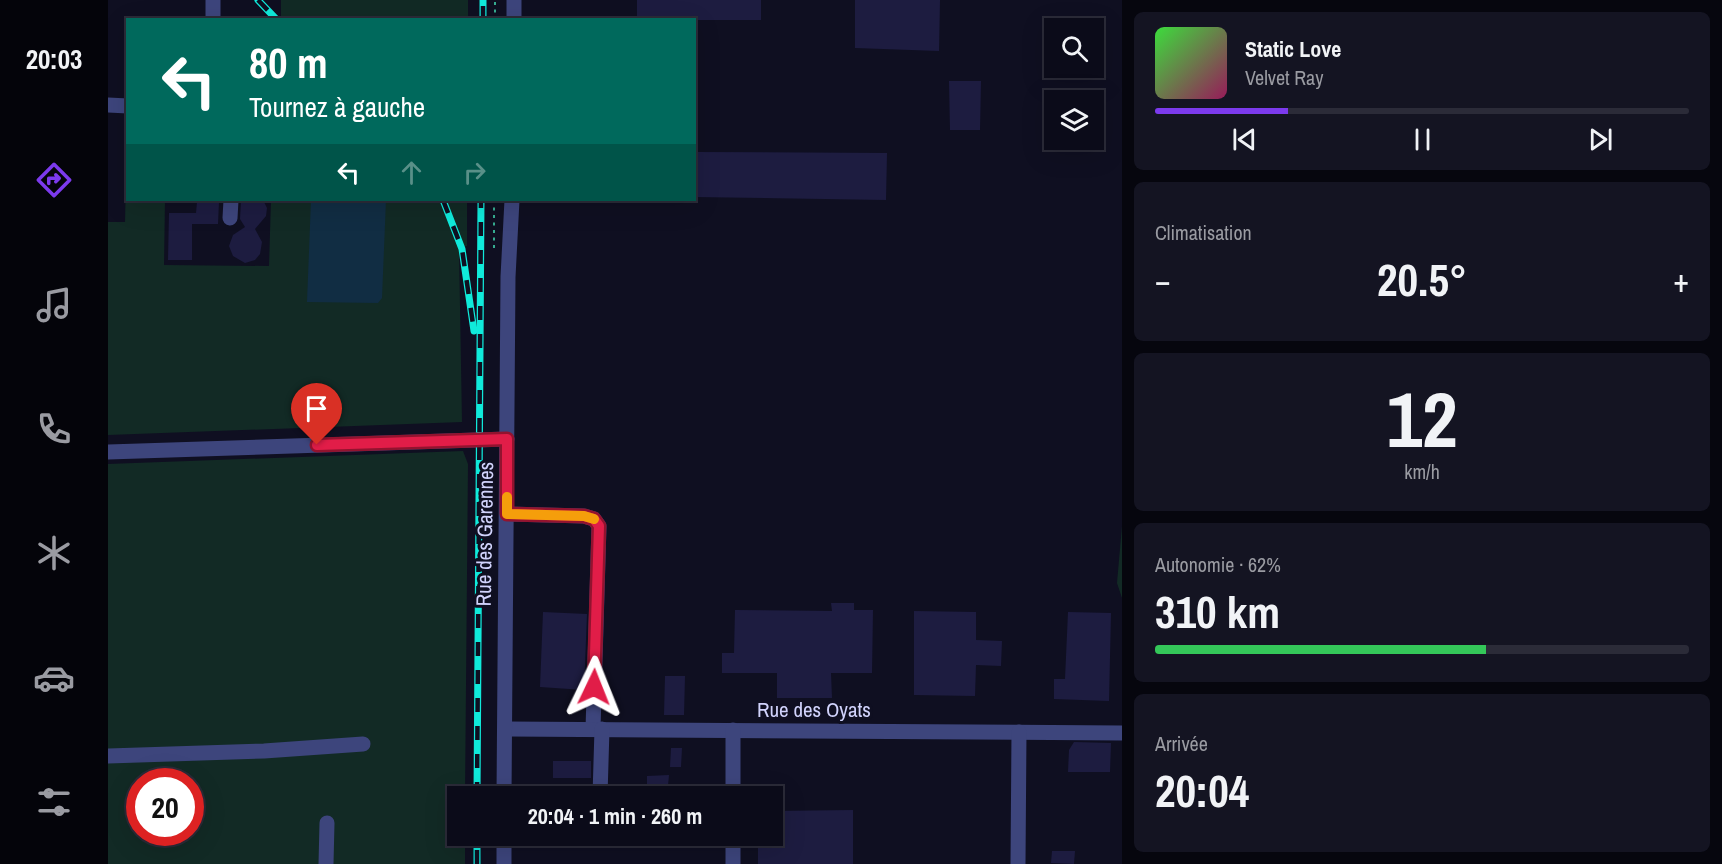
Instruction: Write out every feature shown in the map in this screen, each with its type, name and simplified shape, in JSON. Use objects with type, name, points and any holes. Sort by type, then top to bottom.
[{"type":"street","points":[[213,0],[213,18]]},
{"type":"street","points":[[514,0],[514,18]]},
{"type":"street","points":[[108,105],[126,106]]},
{"type":"street","points":[[230,218],[231,201]]},
{"type":"street","name":"Rue des Garennes","points":[[504,786],[508,277],[512,201]]},
{"type":"street","points":[[108,452],[507,439]]},
{"type":"street","points":[[507,514],[584,516],[594,519],[599,526],[597,729],[600,786]]},
{"type":"street","name":"Rue des Oyats","points":[[505,729],[1122,733]]},
{"type":"street","points":[[733,730],[733,786]]},
{"type":"street","points":[[1018,864],[1019,732]]},
{"type":"street","points":[[108,756],[264,751],[363,744]]},
{"type":"street","points":[[326,864],[327,823]]},
{"type":"street","points":[[504,846],[504,864]]},
{"type":"street","points":[[733,846],[733,864]]},
{"type":"path","points":[[495,0],[495,18]]},
{"type":"green space","points":[[281,0],[468,0],[468,18],[281,18]]},
{"type":"green space","points":[[126,178],[126,201],[165,201],[164,265],[269,266],[271,201],[467,201],[467,246],[459,248],[462,422],[108,435],[108,222],[125,222]]},
{"type":"green space","points":[[463,451],[468,464],[465,786],[447,786],[447,846],[465,846],[465,864],[108,864],[108,464]]},
{"type":"green space","points":[[1122,526],[1122,598],[1117,583]]},
{"type":"water","points":[[311,201],[386,201],[382,298],[378,303],[307,302]]},
{"type":"building","points":[[637,0],[761,0],[761,20],[637,18]]},
{"type":"building","points":[[855,0],[940,0],[939,51],[855,48]]},
{"type":"building","points":[[949,81],[981,81],[980,130],[950,130]]},
{"type":"building","points":[[696,152],[887,153],[886,200],[696,197]]},
{"type":"building","points":[[241,201],[264,201],[267,208],[266,216],[255,229],[262,242],[260,254],[255,260],[245,263],[233,256],[229,246],[233,235],[245,227],[240,219]]},
{"type":"building","points":[[197,202],[219,202],[218,224],[192,224],[192,260],[168,260],[169,213],[196,213]]},
{"type":"building","points":[[831,603],[854,603],[854,610],[873,610],[872,673],[831,673],[832,698],[777,698],[777,673],[722,673],[722,653],[734,653],[735,610],[832,611]]},
{"type":"building","points":[[914,611],[976,612],[976,640],[1002,641],[1001,666],[976,665],[975,696],[914,695]]},
{"type":"building","points":[[543,612],[587,614],[584,690],[540,687]]},
{"type":"building","points":[[1068,612],[1111,613],[1109,701],[1054,699],[1054,679],[1065,679]]},
{"type":"building","points":[[665,676],[685,676],[684,715],[664,715]]},
{"type":"building","points":[[1074,742],[1111,743],[1110,772],[1068,772],[1069,750]]},
{"type":"building","points":[[671,748],[682,748],[681,767],[670,767]]},
{"type":"building","points":[[553,761],[591,761],[591,778],[553,778]]},
{"type":"building","points":[[669,775],[668,786],[647,786],[647,776]]},
{"type":"building","points":[[853,810],[853,864],[758,864],[758,846],[783,846],[783,811]]},
{"type":"building","points":[[1052,851],[1075,851],[1074,864],[1051,863]]},
{"type":"railway","points":[[258,0],[275,18]]},
{"type":"railway","points":[[483,0],[483,18]]},
{"type":"railway","points":[[443,201],[462,249],[474,331]]},
{"type":"railway","points":[[477,786],[481,201]]},
{"type":"railway","points":[[477,846],[477,864]]},
{"type":"slow traffic","points":[[507,497],[507,514],[584,516],[594,519]]},
{"type":"route","points":[[317,445],[507,439],[507,514],[584,516],[594,519],[599,526],[594,687]]}]
